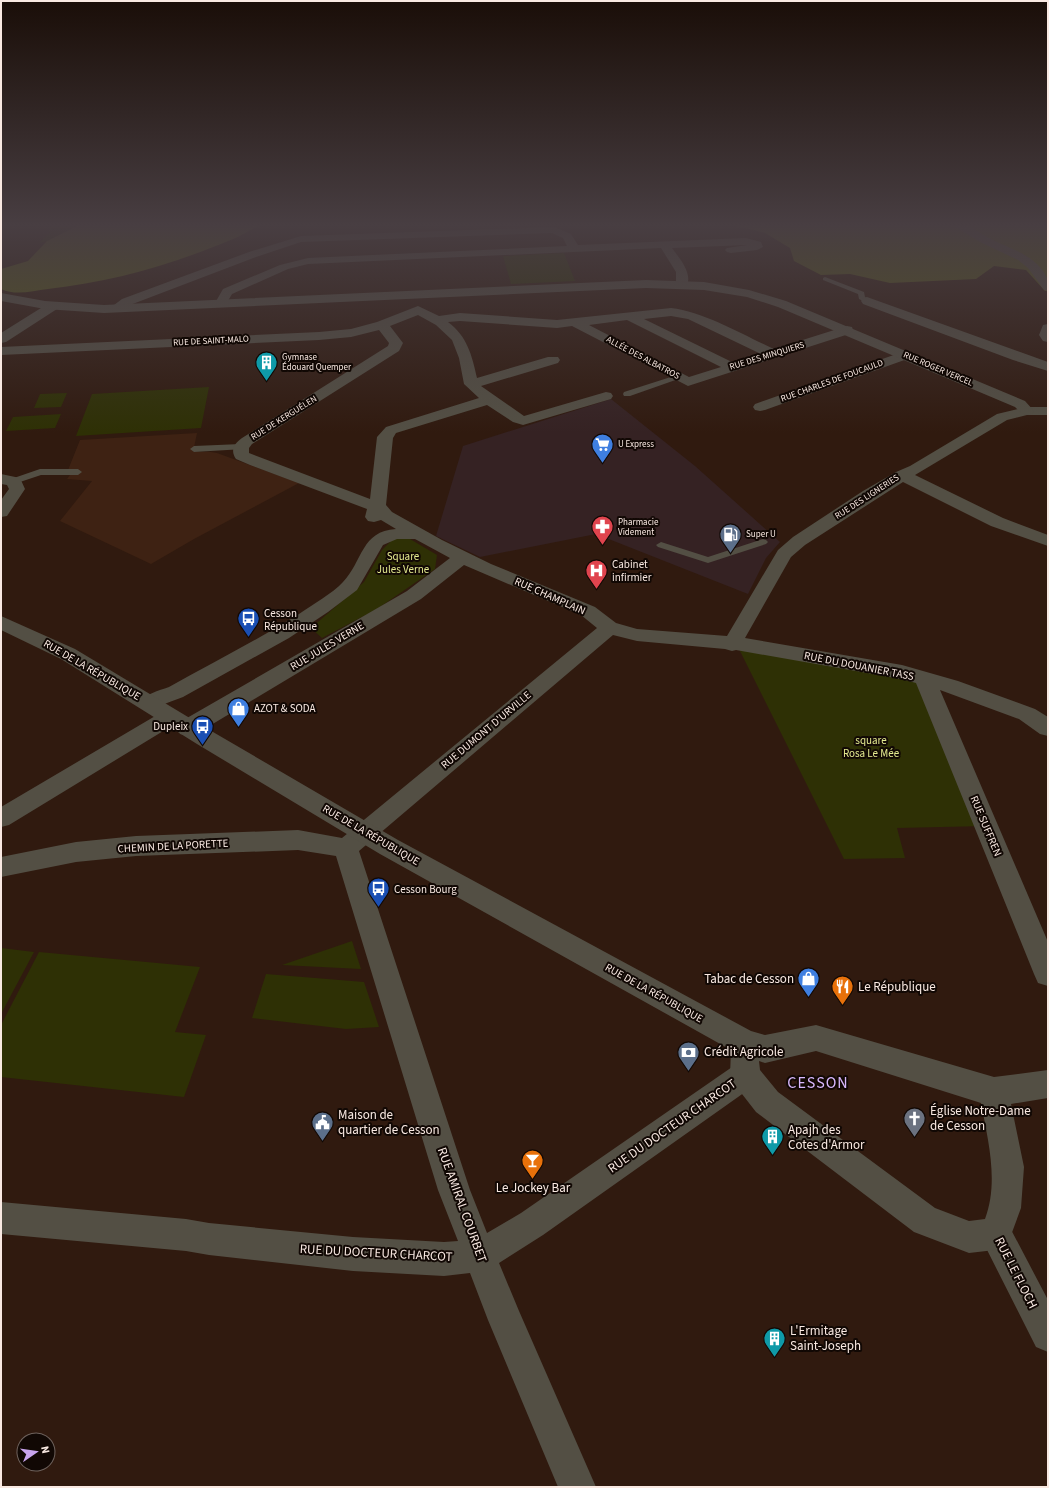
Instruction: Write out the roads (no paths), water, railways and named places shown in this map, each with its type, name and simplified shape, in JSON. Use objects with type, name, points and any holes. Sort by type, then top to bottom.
[{"type":"street","points":[[116,308],[126,302],[146,294]]},
{"type":"street","points":[[221,303],[226,294]]},
{"type":"street","name":"RUE ROGER VERCEL","points":[[1,297],[53,306],[116,308],[404,294]]},
{"type":"street","points":[[412,294],[411,307],[438,320],[447,327],[461,344],[465,354],[471,384],[513,417],[523,421],[606,396]]},
{"type":"street","name":"RUE DE SAINT-MALO","points":[[1,351],[319,336],[351,333],[382,325],[424,308],[431,302],[434,294]]},
{"type":"street","name":"RUE ROGER VERCEL","points":[[749,294],[766,298],[791,307],[847,330],[1020,404],[1027,411]]},
{"type":"street","points":[[866,301],[1048,367]]},
{"type":"street","points":[[1,339],[53,306]]},
{"type":"street","points":[[438,320],[452,317],[557,324],[671,312],[681,313],[692,316],[773,354]]},
{"type":"street","points":[[630,317],[732,367]]},
{"type":"street","name":"ALLÉE DES ALBATROS","points":[[576,323],[684,380]]},
{"type":"street","name":"RUE DE KERGUÉLEN","points":[[378,505],[369,504],[256,462],[242,456],[240,452],[241,446],[394,348],[396,343],[382,325]]},
{"type":"street","points":[[1048,328],[1046,335],[1048,338]]},
{"type":"street","name":"RUE DES MINQUIERS","points":[[684,380],[732,367],[847,330]]},
{"type":"street","name":"RUE CHARLES DE FOUCAULD","points":[[760,407],[905,355]]},
{"type":"street","points":[[471,384],[553,360]]},
{"type":"street","points":[[376,542],[373,536],[375,510],[378,505],[384,437],[391,430],[490,399]]},
{"type":"street","name":"RUE DES LIGNERIES","points":[[732,644],[784,554],[815,531],[902,475],[916,469],[1002,417],[1027,411],[1048,411]]},
{"type":"street","points":[[902,475],[997,522],[1048,541]]},
{"type":"street","points":[[1,512],[17,488],[8,480]]},
{"type":"street","name":"RUE CHAMPLAIN","points":[[378,505],[386,516],[436,544],[462,557],[588,611],[609,628],[637,634],[732,644]]},
{"type":"street","points":[[150,704],[159,698],[176,692],[294,626],[321,608],[350,586],[376,542],[394,534],[420,534]]},
{"type":"street","name":"RUE JULES VERNE","points":[[1,818],[179,722],[323,648],[414,594],[462,557]]},
{"type":"street","name":"RUE DE LA RÉPUBLIQUE","points":[[1,622],[68,654],[150,704],[355,840],[744,1043],[765,1049],[816,1038],[994,1092],[1048,1084]]},
{"type":"street","points":[[294,626],[323,648]]},
{"type":"street","name":"RUE DUMONT D'URVILLE","points":[[355,840],[609,628]]},
{"type":"street","name":"RUE DU DOUANIER TASS","points":[[732,644],[902,672],[951,686],[1027,714],[1048,728]]},
{"type":"street","name":"RUE SUFFREN","points":[[925,679],[1048,974]]},
{"type":"street","name":"CHEMIN DE LA PORETTE","points":[[1,867],[76,852],[136,846],[298,840],[355,840]]},
{"type":"street","name":"RUE AMIRAL COURBET","points":[[355,840],[454,1190],[505,1320],[577,1487]]},
{"type":"street","points":[[744,1043],[744,1075],[767,1102],[925,1221],[969,1237],[995,1234]]},
{"type":"street","name":"RUE DU DOCTEUR CHARCOT","points":[[1,1218],[186,1235],[210,1240],[353,1254],[444,1259],[480,1256],[532,1224],[744,1075]]},
{"type":"street","name":"RUE LE FLOCH","points":[[994,1092],[1008,1167],[1005,1208],[995,1234],[1048,1335]]},
{"type":"lane","points":[[862,294],[861,298],[866,301]]},
{"type":"lane","points":[[627,394],[684,380]]},
{"type":"lane","points":[[194,449],[241,446]]},
{"type":"lane","points":[[8,480],[40,472],[78,472]]},
{"type":"lane","points":[[661,545],[708,560],[763,542]]},
{"type":"place","name":"Gymnase Édouard Quemper","points":[[266,382]]},
{"type":"place","name":"U Express","points":[[603,464]]},
{"type":"place","name":"Pharmacie Videment","points":[[603,546]]},
{"type":"place","name":"Super U","points":[[731,554]]},
{"type":"place","name":"Cabinet infirmier","points":[[596,590]]},
{"type":"place","name":"Cesson République","points":[[248,638]]},
{"type":"place","name":"AZOT & SODA","points":[[238,728]]},
{"type":"place","name":"Dupleix","points":[[203,746]]},
{"type":"place","name":"Cesson Bourg","points":[[379,908]]},
{"type":"place","name":"Tabac de Cesson","points":[[809,998]]},
{"type":"place","name":"Le République","points":[[843,1006]]},
{"type":"place","name":"Crédit Agricole","points":[[689,1072]]},
{"type":"place","name":"Église Notre-Dame de Cesson","points":[[915,1138]]},
{"type":"place","name":"Maison de quartier de Cesson","points":[[322,1142]]},
{"type":"place","name":"Apajh des Cotes d'Armor","points":[[773,1156]]},
{"type":"place","name":"Le Jockey Bar","points":[[533,1180]]},
{"type":"place","name":"L'Ermitage Saint-Joseph","points":[[774,1358]]},
{"type":"district","name":"CESSON","points":[[818,1083]]},
{"type":"park label","name":"Square Jules Verne","points":[[403,562]]},
{"type":"park label","name":"square Rosa Le Mée","points":[[871,746]]}]
